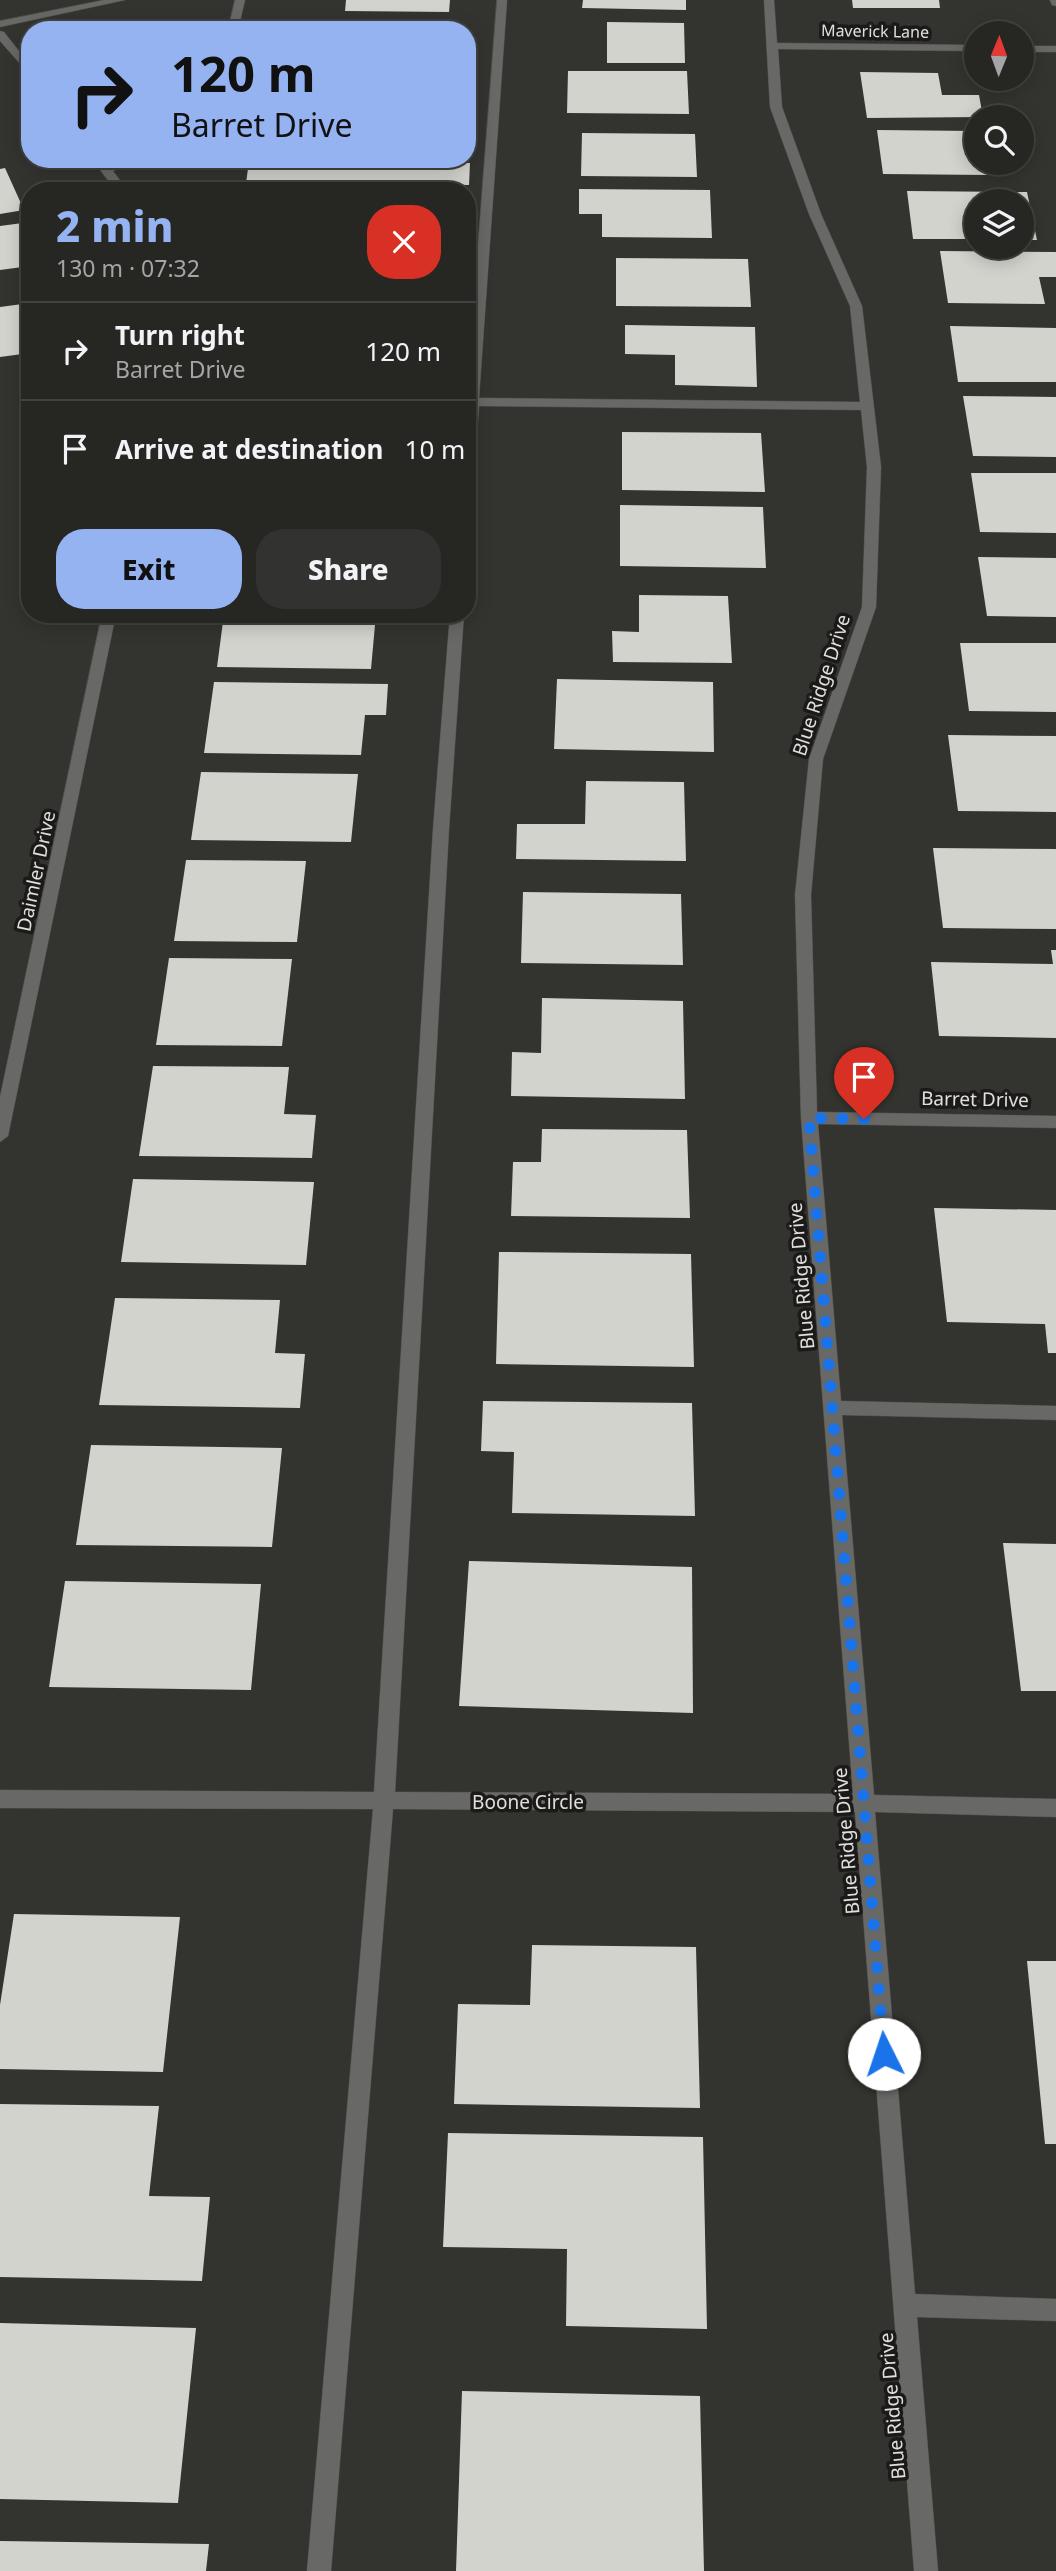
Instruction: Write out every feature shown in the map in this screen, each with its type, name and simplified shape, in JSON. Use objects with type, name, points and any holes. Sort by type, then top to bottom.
[{"type":"street","points":[[0,23],[120,0]]},
{"type":"street","points":[[235,21],[240,0]]},
{"type":"street","points":[[476,360],[502,0]]},
{"type":"street","name":"Blue Ridge Drive","points":[[769,0],[776,107],[815,214],[856,306],[874,467],[869,607],[816,759],[803,895],[809,1118],[926,2571]]},
{"type":"street","points":[[0,34],[21,61]]},
{"type":"street","name":"Maverick Lane","points":[[772,46],[964,48]]},
{"type":"street","points":[[1034,49],[1056,49]]},
{"type":"street","points":[[111,168],[106,170],[115,182]]},
{"type":"street","points":[[476,402],[867,406]]},
{"type":"street","name":"Daimler Drive","points":[[0,1136],[2,1114],[107,623]]},
{"type":"street","points":[[319,2571],[384,1801],[441,829],[456,623]]},
{"type":"street","name":"Barret Drive","points":[[809,1118],[1056,1122]]},
{"type":"street","points":[[832,1408],[1056,1413]]},
{"type":"street","name":"Boone Circle","points":[[0,1799],[864,1803],[1056,1808]]},
{"type":"street","points":[[905,2305],[1056,2309]]},
{"type":"building","points":[[346,0],[450,0],[449,12],[345,11]]},
{"type":"building","points":[[583,0],[686,0],[686,10],[582,8]]},
{"type":"building","points":[[852,0],[939,0],[940,8],[853,8]]},
{"type":"building","points":[[607,22],[684,23],[685,63],[607,63]]},
{"type":"building","points":[[568,71],[687,71],[689,114],[567,113]]},
{"type":"building","points":[[860,72],[938,73],[942,95],[979,95],[981,105],[964,105],[964,117],[867,118]]},
{"type":"building","points":[[877,130],[964,131],[964,175],[883,174]]},
{"type":"building","points":[[582,133],[695,134],[697,177],[581,176]]},
{"type":"building","points":[[5,168],[21,203],[21,210],[0,214],[0,169]]},
{"type":"building","points":[[248,168],[470,168],[469,182],[246,182]]},
{"type":"building","points":[[579,189],[710,190],[712,238],[602,237],[602,214],[579,214]]},
{"type":"building","points":[[907,191],[964,191],[964,239],[913,239]]},
{"type":"building","points":[[21,223],[21,267],[0,270],[0,226]]},
{"type":"building","points":[[940,251],[964,251],[964,259],[1034,259],[1034,252],[1056,252],[1056,277],[1039,277],[1045,304],[948,303]]},
{"type":"building","points":[[616,258],[748,259],[751,307],[616,306]]},
{"type":"building","points":[[21,304],[21,354],[0,357],[0,307]]},
{"type":"building","points":[[625,325],[755,327],[757,387],[675,385],[675,355],[625,354]]},
{"type":"building","points":[[950,326],[1056,328],[1056,382],[958,382]]},
{"type":"building","points":[[963,396],[1056,397],[1056,457],[973,456]]},
{"type":"building","points":[[622,432],[761,433],[765,492],[622,490]]},
{"type":"building","points":[[971,473],[1056,473],[1056,533],[980,532]]},
{"type":"building","points":[[620,505],[763,507],[766,568],[620,566]]},
{"type":"building","points":[[978,557],[1056,558],[1056,617],[987,616]]},
{"type":"building","points":[[639,595],[728,596],[732,663],[613,662],[612,631],[639,632]]},
{"type":"building","points":[[223,623],[375,623],[371,669],[217,667]]},
{"type":"building","points":[[960,643],[1056,643],[1056,712],[969,711]]},
{"type":"building","points":[[557,679],[713,682],[714,752],[554,749]]},
{"type":"building","points":[[214,682],[388,684],[386,715],[365,715],[361,755],[204,753]]},
{"type":"building","points":[[948,735],[1056,736],[1056,812],[958,811]]},
{"type":"building","points":[[201,772],[358,774],[351,842],[191,840]]},
{"type":"building","points":[[586,781],[684,782],[686,861],[516,859],[517,824],[585,824]]},
{"type":"building","points":[[933,848],[1056,849],[1056,929],[943,928]]},
{"type":"building","points":[[186,860],[306,861],[297,942],[174,941]]},
{"type":"building","points":[[523,892],[681,894],[683,965],[521,963]]},
{"type":"building","points":[[1051,950],[1056,950],[1056,1038],[939,1036],[931,962],[1053,964]]},
{"type":"building","points":[[169,958],[292,959],[282,1046],[156,1045]]},
{"type":"building","points":[[542,998],[683,1001],[685,1099],[511,1096],[512,1052],[541,1053]]},
{"type":"building","points":[[153,1066],[289,1067],[284,1114],[316,1115],[312,1158],[139,1156]]},
{"type":"building","points":[[542,1129],[687,1130],[690,1218],[511,1216],[513,1162],[541,1162]]},
{"type":"building","points":[[133,1179],[314,1182],[306,1265],[121,1262]]},
{"type":"building","points":[[934,1208],[1056,1210],[1056,1353],[1048,1353],[1045,1324],[947,1322]]},
{"type":"building","points":[[499,1252],[691,1254],[694,1367],[496,1364]]},
{"type":"building","points":[[115,1298],[280,1300],[275,1353],[305,1354],[300,1408],[99,1405]]},
{"type":"building","points":[[483,1401],[692,1403],[695,1516],[512,1513],[514,1452],[481,1451]]},
{"type":"building","points":[[91,1445],[282,1448],[272,1547],[76,1545]]},
{"type":"building","points":[[1003,1543],[1056,1544],[1056,1691],[1021,1691]]},
{"type":"building","points":[[469,1561],[692,1567],[693,1713],[459,1706]]},
{"type":"building","points":[[65,1581],[261,1584],[251,1690],[49,1687]]},
{"type":"building","points":[[14,1914],[180,1917],[163,2072],[0,2069],[0,2005]]},
{"type":"building","points":[[532,1945],[696,1947],[700,2108],[454,2104],[458,2004],[530,2005]]},
{"type":"building","points":[[1027,1961],[1056,1961],[1056,2144],[1045,2144]]},
{"type":"building","points":[[0,2104],[159,2106],[149,2196],[210,2197],[202,2281],[0,2277]]},
{"type":"building","points":[[448,2133],[703,2137],[707,2329],[566,2326],[567,2249],[443,2247]]},
{"type":"building","points":[[0,2323],[196,2328],[178,2503],[0,2499]]},
{"type":"building","points":[[462,2391],[700,2396],[704,2571],[456,2571]]},
{"type":"building","points":[[0,2541],[209,2544],[206,2571],[0,2571]]},
{"type":"route","points":[[864,1119],[809,1118],[884,2054]]}]
